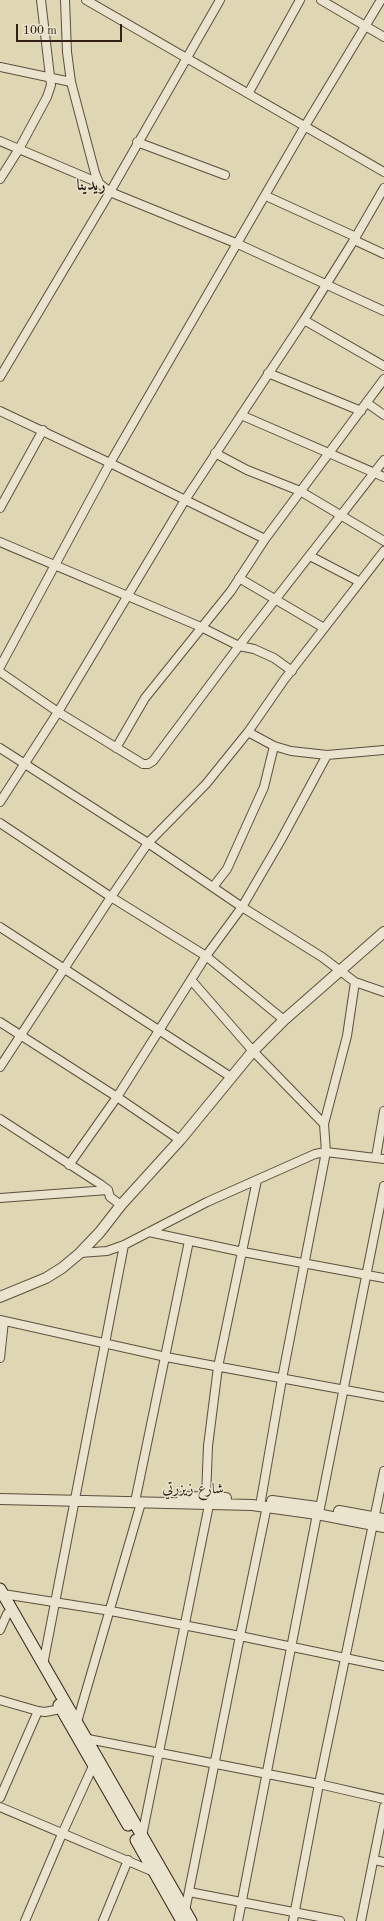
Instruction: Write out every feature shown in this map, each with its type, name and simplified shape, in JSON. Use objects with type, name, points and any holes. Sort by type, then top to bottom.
[{"type":"main road","points":[[1,1595],[7,1614],[180,1917],[191,1921]]},
{"type":"main road","points":[[1,1595],[88,1739],[142,1836],[180,1917]]},
{"type":"street","points":[[0,179],[19,149],[47,97],[51,85],[41,0]]},
{"type":"street","points":[[65,0],[67,52],[71,82],[99,184]]},
{"type":"street","points":[[86,0],[249,92],[384,172]]},
{"type":"street","points":[[0,377],[110,192],[220,0]]},
{"type":"street","points":[[249,92],[300,0]]},
{"type":"street","points":[[321,0],[384,36]]},
{"type":"street","points":[[0,667],[110,462],[266,196],[305,126],[381,0]]},
{"type":"street","points":[[0,67],[71,82]]},
{"type":"street","points":[[0,142],[99,184],[110,192],[238,244],[384,311]]},
{"type":"street","points":[[138,142],[225,175]]},
{"type":"street","points":[[0,802],[58,712],[129,596],[185,500],[304,320],[355,239],[384,188]]},
{"type":"street","points":[[266,196],[384,254]]},
{"type":"street","points":[[304,320],[384,366]]},
{"type":"street","points":[[268,373],[361,411]]},
{"type":"street","points":[[116,748],[145,698],[231,591],[265,539],[384,379]]},
{"type":"street","points":[[367,403],[384,415]]},
{"type":"street","points":[[0,412],[110,462],[265,539]]},
{"type":"street","points":[[241,415],[384,477]]},
{"type":"street","points":[[0,508],[42,430]]},
{"type":"street","points":[[215,453],[247,470],[300,491],[384,540]]},
{"type":"street","points":[[0,672],[58,712],[143,764],[148,764],[153,761],[239,646],[384,460]]},
{"type":"street","points":[[0,542],[201,627],[239,646],[254,649],[274,658],[292,671]]},
{"type":"street","points":[[0,1067],[148,843],[206,784],[248,732],[324,628],[384,551]]},
{"type":"street","points":[[310,556],[360,582]]},
{"type":"street","points":[[239,578],[324,628]]},
{"type":"street","points":[[248,732],[274,746],[292,751],[327,755],[384,750]]},
{"type":"street","points":[[213,887],[226,869],[264,787],[274,746]]},
{"type":"street","points":[[0,748],[148,843],[242,907],[322,957],[356,982],[384,992]]},
{"type":"street","points":[[69,1165],[117,1097],[192,981],[206,956],[242,907],[281,840],[327,755]]},
{"type":"street","points":[[0,823],[111,897],[206,956],[284,1020]]},
{"type":"street","points":[[0,927],[159,1031],[231,1076]]},
{"type":"street","points":[[0,1298],[46,1278],[62,1268],[80,1253],[180,1140],[253,1051],[284,1020],[384,932]]},
{"type":"street","points":[[192,981],[253,1051],[324,1124]]},
{"type":"street","points":[[180,1917],[189,1892],[240,1636],[264,1503],[282,1379],[326,1152],[324,1124],[347,1036],[356,982]]},
{"type":"street","points":[[0,1022],[117,1097],[180,1140]]},
{"type":"street","points":[[80,1253],[107,1251],[124,1245],[207,1202],[302,1158],[326,1152],[380,1158],[384,1110]]},
{"type":"street","points":[[0,1119],[108,1190],[110,1197],[121,1205]]},
{"type":"street","points":[[142,1836],[185,1626],[207,1501],[208,1446],[218,1367],[257,1180]]},
{"type":"street","points":[[238,1921],[268,1774],[318,1511],[344,1390],[384,1186]]},
{"type":"street","points":[[0,1198],[108,1190]]},
{"type":"street","points":[[149,1232],[304,1264],[384,1278]]},
{"type":"street","points":[[77,1722],[111,1611],[139,1500],[189,1241]]},
{"type":"street","points":[[43,1665],[124,1245]]},
{"type":"street","points":[[0,1358],[2,1320],[166,1357],[384,1397]]},
{"type":"street","points":[[294,1917],[344,1659],[377,1520],[384,1471]]},
{"type":"street","name":"شارع زيزرتي","points":[[0,1492],[139,1500],[264,1503],[377,1520],[384,1527]]},
{"type":"street","name":"شارع زيزرتي","points":[[0,1499],[75,1497]]},
{"type":"street","points":[[1,1595],[111,1611],[384,1666]]},
{"type":"street","points":[[0,1630],[7,1614]]},
{"type":"street","points":[[0,1700],[38,1711],[45,1712],[61,1709]]},
{"type":"street","points":[[0,1798],[38,1711]]},
{"type":"street","points":[[88,1739],[319,1784],[384,1799]]},
{"type":"street","points":[[25,1921],[93,1766]]},
{"type":"street","points":[[361,1921],[384,1807]]},
{"type":"street","points":[[0,1808],[154,1872]]},
{"type":"street","points":[[103,1921],[128,1860]]},
{"type":"street","points":[[374,1860],[384,1862]]},
{"type":"street","points":[[189,1892],[242,1903],[294,1917],[340,1921]]},
{"type":"district","name":"ريدينا","points":[[91,186]]}]
